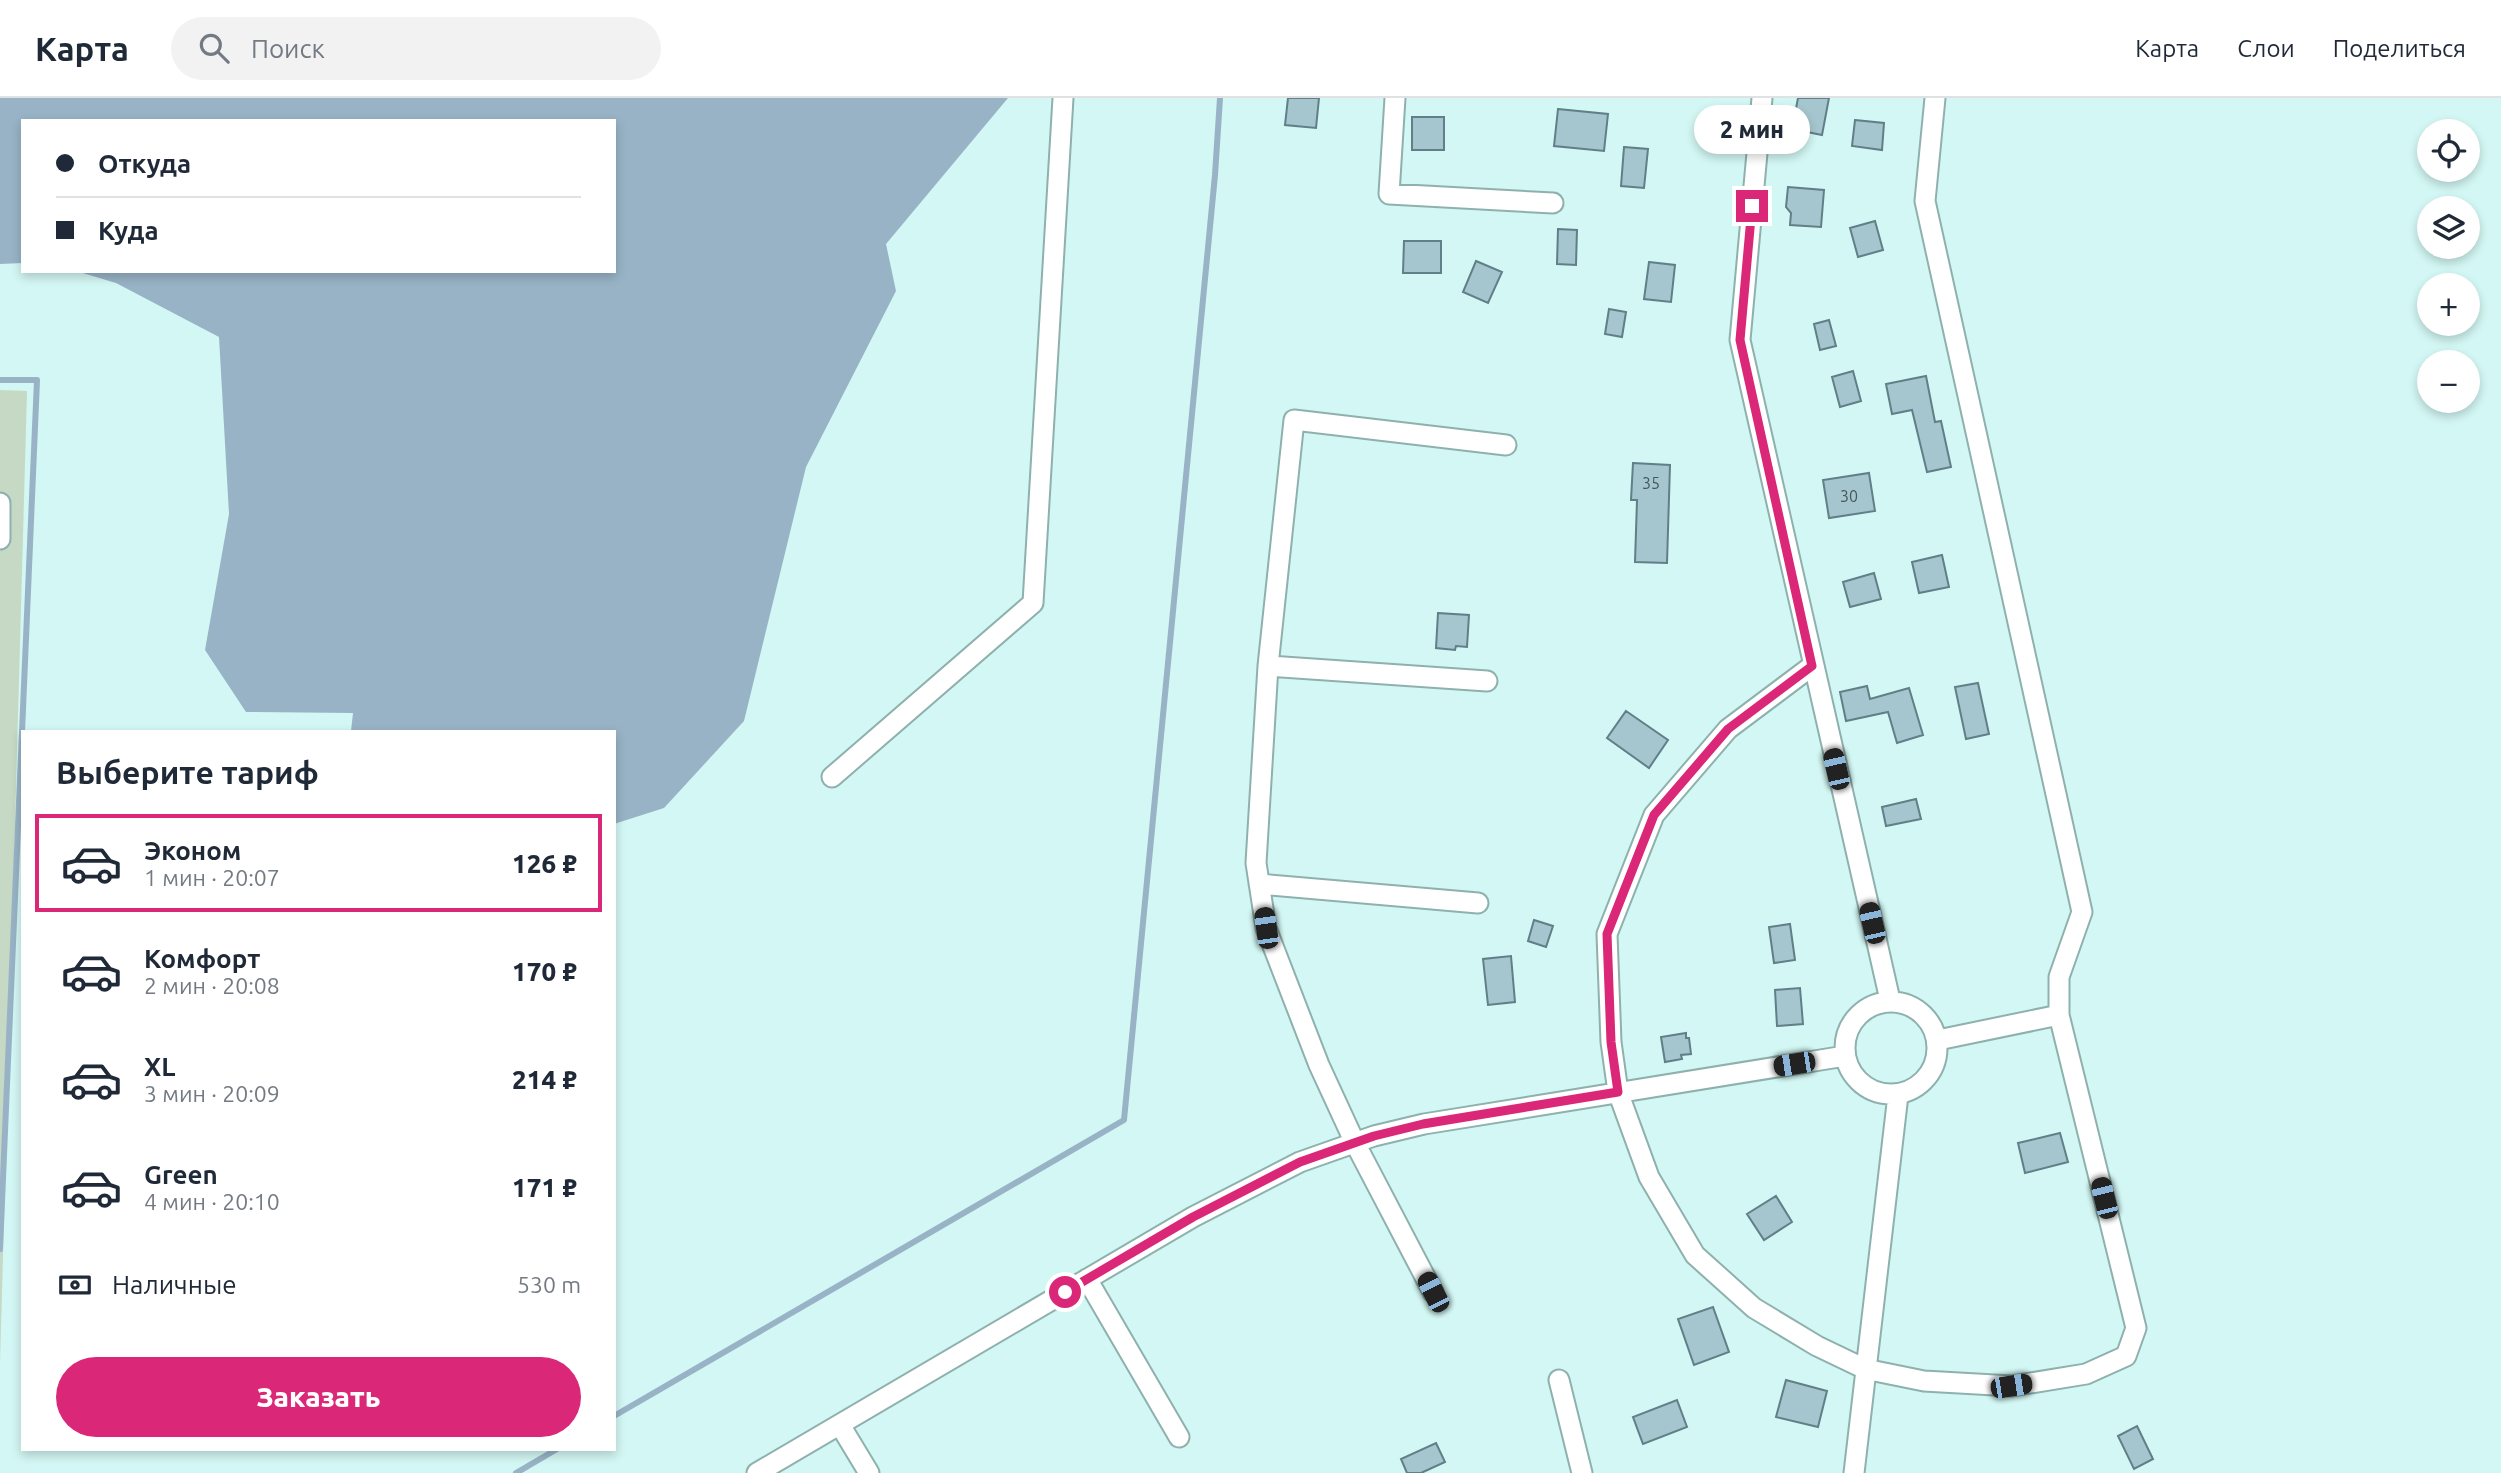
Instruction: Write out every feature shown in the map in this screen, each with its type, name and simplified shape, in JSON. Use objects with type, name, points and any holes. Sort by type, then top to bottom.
[{"type":"street","points":[[832,777],[1033,603],[1063,98]]},
{"type":"street","points":[[1395,98],[1389,194],[1553,203]]},
{"type":"street","points":[[1762,98],[1740,340],[1890,1000]]},
{"type":"street","points":[[1812,666],[1728,729],[1654,815],[1607,934],[1611,1042],[1618,1092],[1649,1177],[1695,1255],[1754,1308],[1818,1346],[1865,1369],[1924,1381],[2011,1386],[2086,1374],[2126,1356],[2136,1328],[2059,1014],[2059,977],[2082,912],[1925,201],[1936,98]]},
{"type":"street","points":[[1433,1292],[1355,1143],[1319,1065],[1266,928],[1256,863],[1268,666],[1294,420],[1506,444]]},
{"type":"street","points":[[0,503],[0,539]]},
{"type":"street","points":[[1268,666],[1487,681]]},
{"type":"street","points":[[1259,884],[1478,903]]},
{"type":"street","points":[[1890,1000],[1921,1011],[1938,1040],[1936,1065],[1921,1084],[1898,1095],[1874,1092],[1855,1078],[1845,1056],[1848,1030],[1864,1009],[1890,1000]]},
{"type":"street","points":[[1938,1040],[2059,1014]]},
{"type":"street","points":[[757,1473],[1193,1217],[1288,1168],[1355,1143],[1423,1124],[1845,1056]]},
{"type":"street","points":[[1853,1473],[1898,1095]]},
{"type":"street","points":[[1087,1279],[1179,1437]]},
{"type":"street","points":[[1559,1380],[1582,1473]]},
{"type":"street","points":[[840,1425],[869,1473]]},
{"type":"green space","points":[[0,390],[27,391],[0,1364]]},
{"type":"water","points":[[0,98],[1008,98],[886,244],[896,291],[806,467],[744,721],[664,808],[616,823],[616,730],[351,730],[353,713],[246,712],[205,650],[229,514],[219,337],[116,283],[83,273],[616,273],[616,119],[21,119],[21,263],[0,264]]},
{"type":"building","points":[[1288,98],[1319,98],[1316,128],[1285,125]]},
{"type":"building","points":[[1798,98],[1829,98],[1822,135],[1792,129]]},
{"type":"building","points":[[1558,109],[1608,114],[1604,151],[1554,146]]},
{"type":"building","points":[[1412,117],[1444,117],[1444,150],[1412,150]]},
{"type":"building","points":[[1855,120],[1884,123],[1882,150],[1852,146]]},
{"type":"building","points":[[1624,147],[1648,149],[1644,188],[1621,186]]},
{"type":"building","points":[[1788,187],[1824,190],[1821,227],[1790,225],[1791,213],[1786,207]]},
{"type":"building","points":[[1875,221],[1883,250],[1858,257],[1850,228]]},
{"type":"building","points":[[1558,229],[1577,230],[1576,265],[1557,264]]},
{"type":"building","points":[[1404,241],[1441,241],[1441,273],[1403,273]]},
{"type":"building","points":[[1476,261],[1502,272],[1488,303],[1463,292]]},
{"type":"building","points":[[1649,262],[1675,265],[1671,302],[1644,299]]},
{"type":"building","points":[[1609,309],[1626,312],[1622,337],[1605,334]]},
{"type":"building","points":[[1829,320],[1836,346],[1820,350],[1814,324]]},
{"type":"building","points":[[1853,371],[1861,401],[1840,407],[1832,377]]},
{"type":"building","points":[[1926,376],[1935,422],[1941,421],[1951,467],[1927,472],[1912,410],[1892,414],[1886,384]]},
{"type":"building","points":[[1633,463],[1670,465],[1667,563],[1635,562],[1637,500],[1631,500]]},
{"type":"building","points":[[1869,473],[1875,511],[1829,518],[1823,480]]},
{"type":"building","points":[[1942,555],[1949,587],[1919,593],[1912,562]]},
{"type":"building","points":[[1874,573],[1881,599],[1850,607],[1843,582]]},
{"type":"building","points":[[1438,613],[1469,615],[1467,647],[1456,646],[1455,650],[1436,648]]},
{"type":"building","points":[[1978,683],[1989,734],[1966,739],[1955,687]]},
{"type":"building","points":[[1867,686],[1870,699],[1909,688],[1923,735],[1897,743],[1888,712],[1846,721],[1840,692]]},
{"type":"building","points":[[1626,711],[1668,740],[1649,768],[1607,738]]},
{"type":"building","points":[[1916,799],[1921,819],[1886,826],[1882,807]]},
{"type":"building","points":[[1534,920],[1553,926],[1546,947],[1528,941]]},
{"type":"building","points":[[1790,924],[1795,960],[1774,963],[1769,927]]},
{"type":"building","points":[[1511,956],[1515,1002],[1488,1005],[1483,959]]},
{"type":"building","points":[[1800,988],[1803,1024],[1777,1026],[1775,990]]},
{"type":"building","points":[[1686,1033],[1691,1054],[1681,1055],[1682,1059],[1665,1062],[1661,1037]]},
{"type":"building","points":[[2060,1133],[2068,1162],[2025,1173],[2018,1143]]},
{"type":"building","points":[[1776,1196],[1792,1222],[1764,1240],[1747,1214]]},
{"type":"building","points":[[1713,1307],[1729,1352],[1694,1365],[1678,1319]]},
{"type":"building","points":[[1786,1380],[1827,1391],[1818,1427],[1776,1417]]},
{"type":"building","points":[[1677,1400],[1687,1427],[1643,1444],[1633,1417]]},
{"type":"building","points":[[2137,1426],[2153,1459],[2134,1469],[2118,1436]]},
{"type":"building","points":[[1436,1443],[1445,1462],[1421,1473],[1407,1473],[1401,1459]]},
{"type":"waterway","points":[[616,1415],[1124,1120],[1215,175],[1220,98]]},
{"type":"waterway","points":[[0,380],[37,380],[22,730]]},
{"type":"waterway","points":[[0,1249],[21,756]]},
{"type":"waterway","points":[[516,1473],[554,1451]]},
{"type":"route","points":[[1065,1292],[1193,1217],[1300,1162],[1374,1136],[1423,1124],[1618,1092],[1611,1042],[1607,934],[1654,815],[1728,729],[1812,666],[1740,340],[1752,206]]}]
